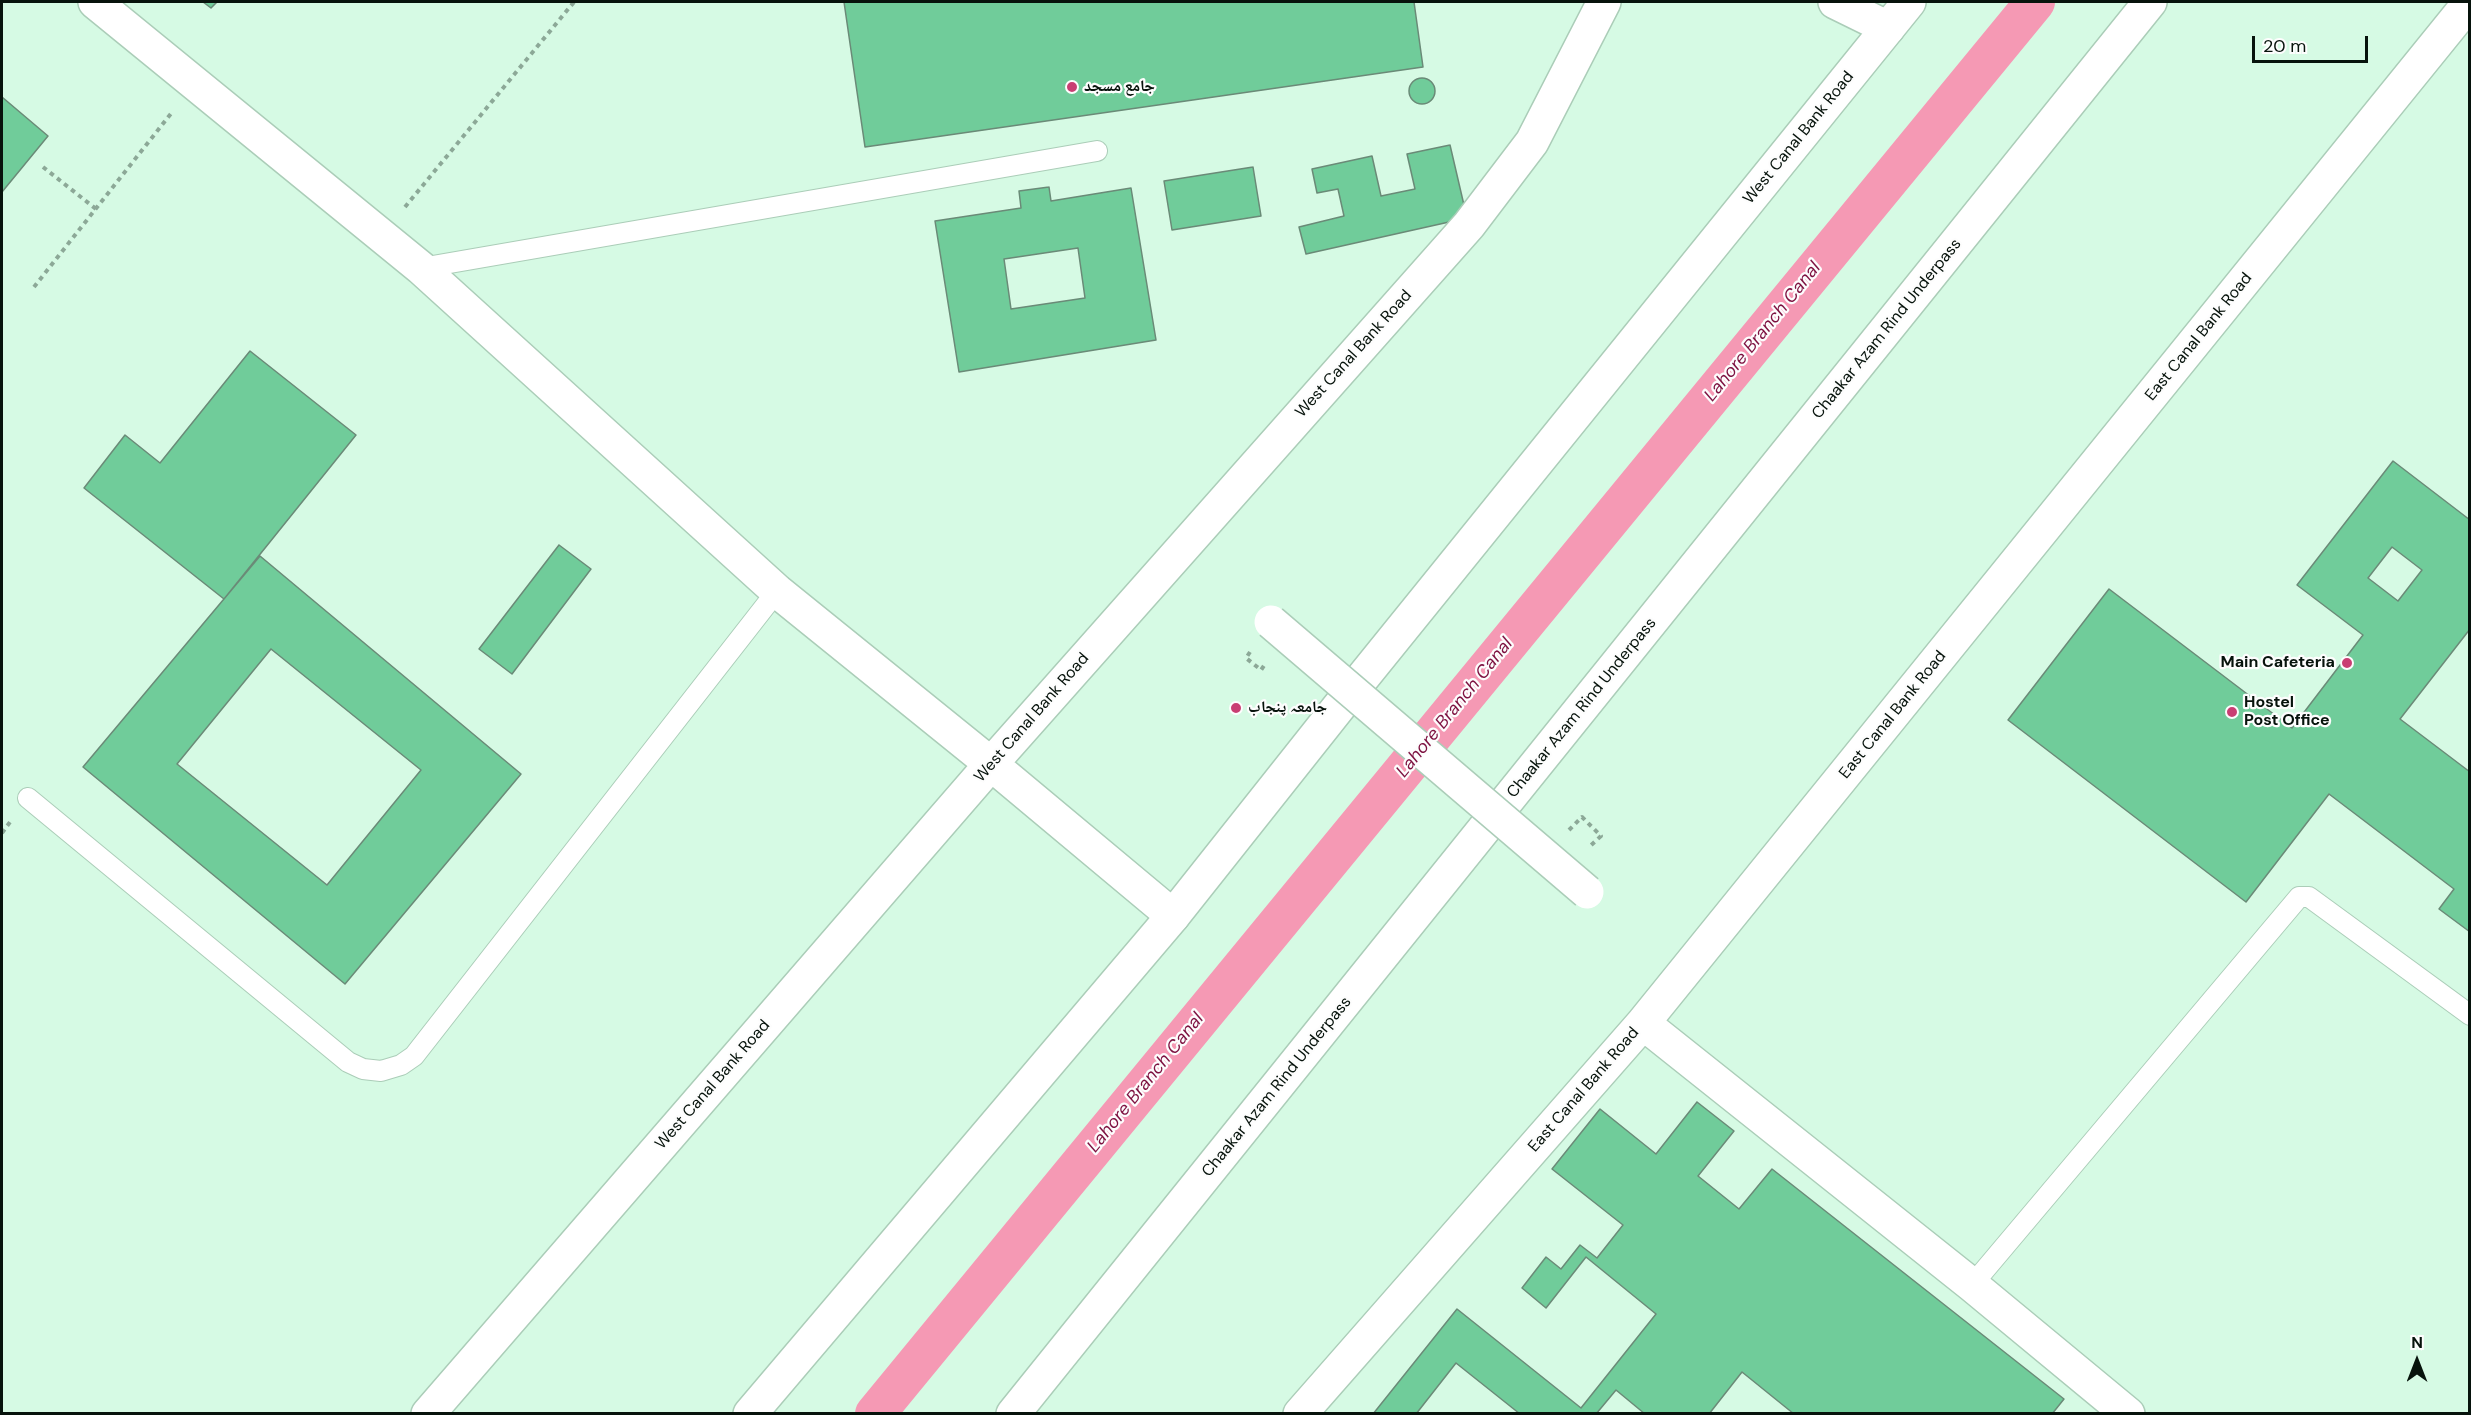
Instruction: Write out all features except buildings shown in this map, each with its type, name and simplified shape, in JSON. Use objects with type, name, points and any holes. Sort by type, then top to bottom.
[{"type":"main road","points":[[95,2],[421,268],[777,591],[991,764],[1173,916]]},
{"type":"main road","name":"West Canal Bank Road","points":[[428,1413],[991,764],[1469,225],[1532,141],[1604,2]]},
{"type":"main road","points":[[1835,2],[1888,28]]},
{"type":"main road","name":"West Canal Bank Road","points":[[750,1413],[1173,916],[1338,708],[1909,2]]},
{"type":"main road","name":"Chaakar Azam Rind Underpass","points":[[1013,1413],[2150,2]]},
{"type":"main road","name":"East Canal Bank Road","points":[[1300,1413],[1643,1023],[2469,2]]},
{"type":"main road","points":[[1271,622],[1587,892]]},
{"type":"main road","points":[[1643,1023],[1972,1285],[2128,1413]]},
{"type":"lane","points":[[421,268],[1097,150]]},
{"type":"lane","points":[[28,798],[348,1062],[363,1069],[381,1071],[401,1065],[414,1056],[777,591]]},
{"type":"lane","points":[[1972,1285],[2299,897],[2309,897],[2469,1015]]},
{"type":"path","points":[[382,236],[574,2]]},
{"type":"path","points":[[34,287],[196,83]]},
{"type":"path","points":[[43,167],[96,208]]},
{"type":"waterway","name":"Lahore Branch Canal","points":[[875,1414],[2035,2]]},
{"type":"place","name":"جامع مسجد","points":[[1072,87]]},
{"type":"place","name":"Main Cafeteria","points":[[2347,663]]},
{"type":"place","name":"جامعہ پنجاب","points":[[1236,708]]},
{"type":"place","name":"Hostel Post Office","points":[[2232,712]]}]
